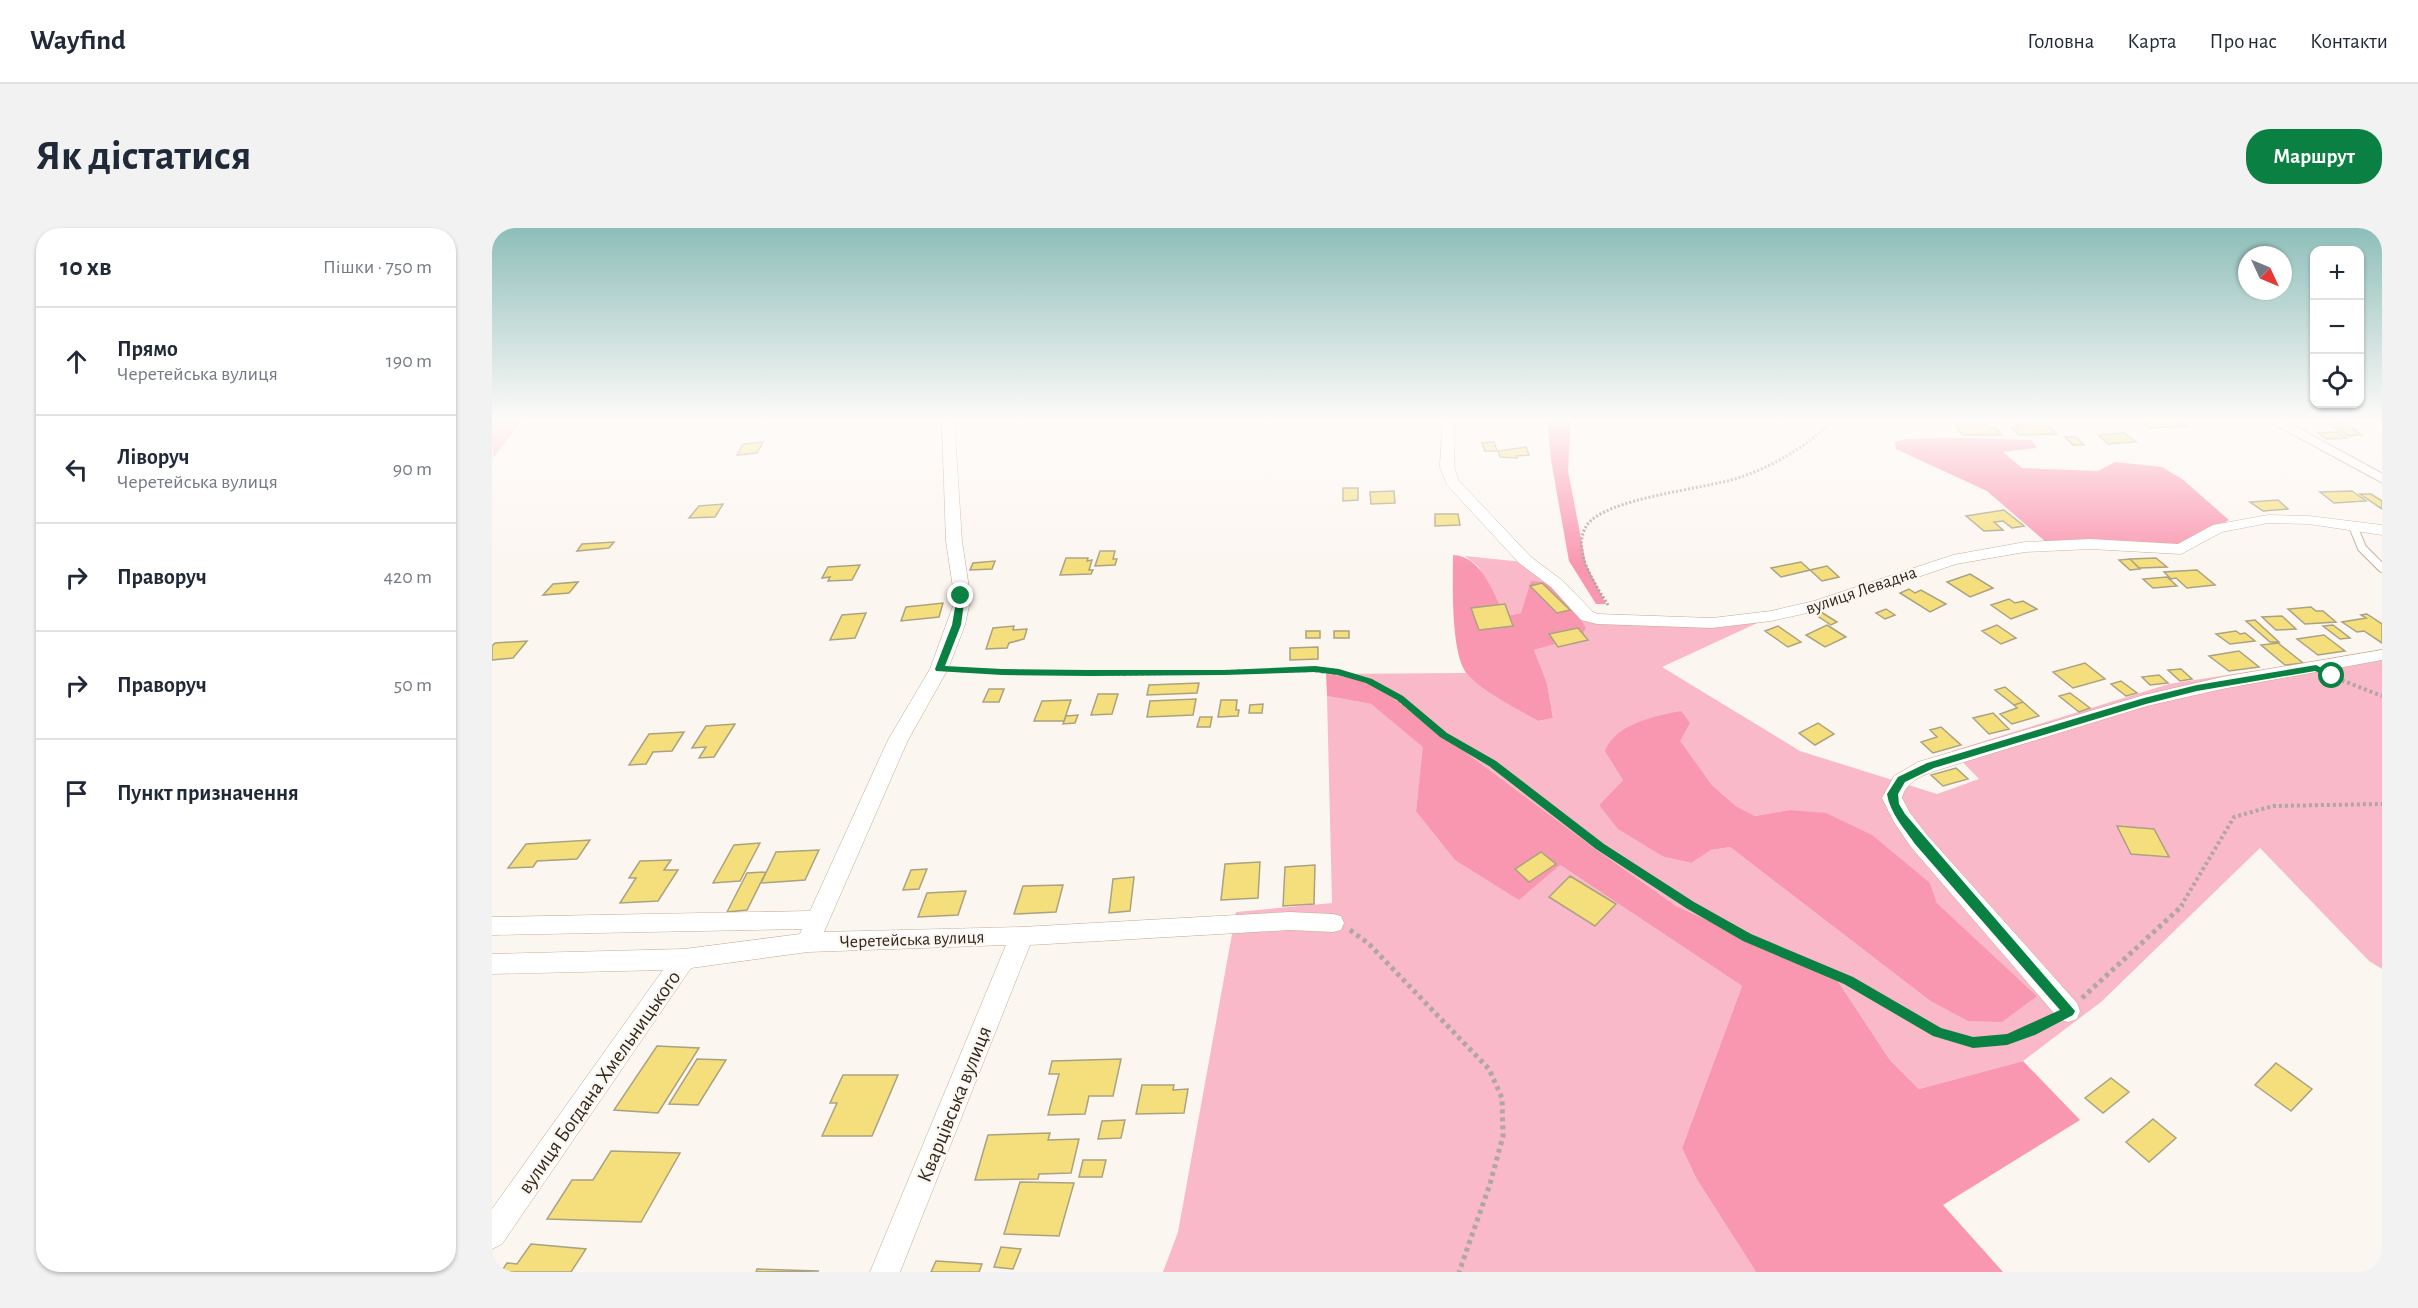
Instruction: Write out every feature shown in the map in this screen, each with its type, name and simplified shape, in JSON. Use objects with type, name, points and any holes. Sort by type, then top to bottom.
[{"type":"street","points":[[808,942],[898,740],[939,669],[952,638],[961,606],[961,588],[954,542],[950,468]]},
{"type":"street","name":"вулиця Левадна","points":[[1447,468],[1452,482],[1517,552],[1557,584],[1587,616],[1617,621],[1712,623],[1770,616],[1819,605],[1953,560],[2017,548],[2090,544],[2181,549],[2218,528],[2268,519],[2309,520],[2382,530]]},
{"type":"street","points":[[2068,1011],[1919,841],[1894,804],[1892,794],[1896,787],[1909,775],[1931,765],[2133,704],[2222,683],[2382,655]]},
{"type":"street","points":[[492,926],[819,920]]},
{"type":"street","name":"Черетейська вулиця","points":[[492,964],[684,959],[808,942],[956,936],[1022,936],[1290,921],[1333,923]]},
{"type":"street","name":"Кварцівська вулиця","points":[[885,1272],[1022,936]]},
{"type":"street","name":"вулиця Богдана Хмельницького","points":[[492,1234],[684,959]]},
{"type":"lane","points":[[2363,468],[2382,478]]},
{"type":"lane","points":[[2353,526],[2362,548],[2382,568]]},
{"type":"path","points":[[1617,621],[1584,559],[1582,537],[1585,528],[1593,518],[1620,505],[1739,477],[1758,468]]},
{"type":"path","points":[[2316,668],[2382,696]]},
{"type":"path","points":[[939,669],[1089,673],[1225,673],[1315,669],[1354,676],[1383,687],[1400,698],[1444,735],[1492,763],[1600,847],[1690,905],[1747,937],[1849,980],[1937,1032],[1973,1043],[2007,1040],[2068,1011],[2186,903],[2234,817],[2273,806],[2382,804]]},
{"type":"path","points":[[1333,923],[1351,930],[1368,943],[1422,998],[1489,1069],[1502,1098],[1503,1136],[1490,1184],[1459,1272]]},
{"type":"shaded area","points":[[1552,468],[1568,468],[1586,564],[1606,604],[1596,604],[1569,561]]},
{"type":"shaded area","points":[[1937,468],[2098,471],[2104,468],[2163,468],[2182,479],[2229,520],[2194,542],[2169,547],[2047,543],[1987,491]]},
{"type":"shaded area","points":[[1453,555],[1463,557],[1479,569],[1505,616],[1521,613],[1531,581],[1542,582],[1559,590],[1575,610],[1586,628],[1581,637],[1534,650],[1547,683],[1553,718],[1538,721],[1492,694],[1468,675],[1462,665],[1455,636]]},
{"type":"shaded area","points":[[1465,556],[1523,562],[1593,616],[1665,624],[1779,613],[1662,667],[1800,751],[1937,794],[1979,779],[1952,751],[2169,684],[2382,651],[2382,969],[2369,961],[2260,848],[2101,1002],[2023,1061],[1919,1089],[1890,1060],[1835,977],[1676,906],[1386,693],[1358,678],[1326,674],[1466,673],[1495,695],[1538,721],[1553,718],[1547,683],[1534,650],[1580,637],[1521,613],[1505,616],[1478,566]],"holes":[[[1679,741],[1712,785],[1736,806],[1755,816],[1789,810],[1930,883],[1937,903],[2037,996],[1929,1000],[1730,847],[1711,850],[1690,863],[1664,857],[1599,805],[1623,780]]]},
{"type":"shaded area","points":[[1326,674],[1358,678],[1386,693],[1676,906],[1835,977],[1890,1060],[1919,1089],[2023,1061],[2080,1120],[1943,1205],[2003,1272],[1756,1272],[1696,1178],[1682,1148],[1742,986],[1560,865],[1519,900],[1455,860],[1416,811],[1423,747],[1371,704],[1327,696]]},
{"type":"shaded area","points":[[1327,696],[1371,704],[1424,747],[1416,811],[1560,865],[1742,986],[1682,1148],[1696,1178],[1756,1272],[1163,1272],[1178,1232],[1236,912],[1332,903]]},
{"type":"shaded area","points":[[1681,711],[1690,723],[1680,741],[1712,785],[1736,806],[1755,816],[1789,810],[1826,813],[1872,835],[1930,883],[1937,903],[2037,996],[2002,1022],[1968,1021],[1929,1000],[1730,847],[1711,850],[1691,863],[1664,857],[1618,829],[1599,805],[1623,780],[1605,751],[1617,734],[1627,728],[1648,719]]},
{"type":"building","points":[[1343,488],[1358,488],[1358,500],[1343,501]]},
{"type":"building","points":[[1394,491],[1395,503],[1371,504],[1370,492]]},
{"type":"building","points":[[2352,491],[2366,501],[2334,503],[2320,492]]},
{"type":"building","points":[[2360,494],[2371,494],[2382,501],[2382,509]]},
{"type":"building","points":[[2278,500],[2288,509],[2263,511],[2250,502]]},
{"type":"building","points":[[723,504],[715,517],[689,518],[699,506]]},
{"type":"building","points":[[2004,510],[2024,526],[2012,528],[2003,521],[1994,522],[2003,530],[1984,531],[1966,516]]},
{"type":"building","points":[[1435,514],[1458,514],[1460,525],[1435,526]]},
{"type":"building","points":[[614,542],[609,548],[577,551],[582,544]]},
{"type":"building","points":[[1100,551],[1115,551],[1113,559],[1117,559],[1115,565],[1095,566]]},
{"type":"building","points":[[1066,558],[1092,560],[1089,570],[1093,570],[1091,574],[1060,575]]},
{"type":"building","points":[[2156,558],[2167,567],[2139,568],[2130,559]]},
{"type":"building","points":[[2130,559],[2140,569],[2130,570],[2119,560]]},
{"type":"building","points":[[995,561],[992,569],[970,570],[973,563]]},
{"type":"building","points":[[1801,562],[1810,570],[1781,577],[1771,568]]},
{"type":"building","points":[[860,565],[852,580],[828,581],[830,577],[822,578],[828,567]]},
{"type":"building","points":[[1827,566],[1839,577],[1822,581],[1810,570]]},
{"type":"building","points":[[2197,570],[2215,585],[2187,588],[2176,578],[2171,579],[2164,572]]},
{"type":"building","points":[[1970,574],[1993,588],[1970,597],[1947,582]]},
{"type":"building","points":[[2167,577],[2177,586],[2153,588],[2143,579]]},
{"type":"building","points":[[578,582],[569,593],[543,595],[553,584]]},
{"type":"building","points":[[1542,583],[1570,610],[1557,613],[1530,586]]},
{"type":"building","points":[[1909,589],[1915,593],[1921,590],[1946,604],[1930,612],[1900,593]]},
{"type":"building","points":[[2009,599],[2015,603],[2023,601],[2037,609],[2011,619],[1991,605]]},
{"type":"building","points":[[943,603],[939,617],[901,621],[906,607]]},
{"type":"building","points":[[1505,604],[1513,626],[1479,630],[1471,608]]},
{"type":"building","points":[[2311,607],[2316,611],[2323,611],[2336,622],[2305,624],[2288,609]]},
{"type":"building","points":[[1886,609],[1895,615],[1885,619],[1876,613]]},
{"type":"building","points":[[1821,612],[1837,622],[1831,625],[1816,615]]},
{"type":"building","points":[[866,613],[855,638],[830,640],[842,615]]},
{"type":"building","points":[[2367,614],[2382,624],[2382,643],[2364,631],[2357,632],[2342,622],[2366,618],[2361,615]]},
{"type":"building","points":[[2282,616],[2296,629],[2276,630],[2262,617]]},
{"type":"building","points":[[2255,620],[2279,642],[2270,642],[2246,621]]},
{"type":"building","points":[[1827,625],[1846,637],[1825,647],[1806,635]]},
{"type":"building","points":[[1997,625],[2016,638],[2001,644],[1982,631]]},
{"type":"building","points":[[2333,625],[2350,638],[2340,639],[2323,626]]},
{"type":"building","points":[[1014,626],[1013,630],[1027,629],[1024,639],[1009,643],[1007,648],[986,649],[993,628]]},
{"type":"building","points":[[1778,626],[1801,642],[1788,647],[1765,631]]},
{"type":"building","points":[[1578,628],[1588,640],[1558,647],[1549,634]]},
{"type":"building","points":[[1306,631],[1320,631],[1320,638],[1306,638]]},
{"type":"building","points":[[1334,631],[1349,631],[1349,638],[1334,638]]},
{"type":"building","points":[[2236,631],[2240,634],[2245,633],[2255,641],[2230,644],[2216,634]]},
{"type":"building","points":[[2324,635],[2345,651],[2318,655],[2297,639]]},
{"type":"building","points":[[527,641],[513,658],[492,660],[492,646],[495,643]]},
{"type":"building","points":[[2278,643],[2303,663],[2285,665],[2261,645]]},
{"type":"building","points":[[1318,647],[1318,659],[1290,660],[1290,648]]},
{"type":"building","points":[[2239,651],[2259,667],[2229,671],[2209,656]]},
{"type":"building","points":[[2085,663],[2105,679],[2073,688],[2053,672]]},
{"type":"building","points":[[2181,669],[2192,679],[2180,681],[2168,670]]},
{"type":"building","points":[[2159,675],[2168,683],[2150,685],[2142,677]]},
{"type":"building","points":[[2121,681],[2137,693],[2126,696],[2111,684]]},
{"type":"building","points":[[1199,683],[1197,693],[1147,695],[1149,685]]},
{"type":"building","points":[[2005,687],[2023,702],[2014,705],[1995,690]]},
{"type":"building","points":[[989,689],[1004,689],[999,702],[983,702]]},
{"type":"building","points":[[2070,693],[2090,708],[2079,712],[2059,696]]},
{"type":"building","points":[[1098,694],[1118,694],[1112,714],[1091,715]]},
{"type":"building","points":[[1196,699],[1193,715],[1147,717],[1150,701]]},
{"type":"building","points":[[1071,700],[1064,721],[1034,721],[1042,701]]},
{"type":"building","points":[[1221,700],[1237,700],[1238,716],[1218,717]]},
{"type":"building","points":[[2023,702],[2039,716],[2012,724],[2000,714],[2017,708],[2014,705]]},
{"type":"building","points":[[1263,704],[1262,713],[1249,713],[1250,705]]},
{"type":"building","points":[[1993,713],[2009,729],[1989,734],[1973,718]]},
{"type":"building","points":[[1078,715],[1075,723],[1063,724],[1066,716]]},
{"type":"building","points":[[1200,717],[1212,717],[1210,727],[1197,727]]},
{"type":"building","points":[[1818,723],[1834,734],[1815,745],[1799,733]]},
{"type":"building","points":[[735,724],[714,757],[699,758],[706,747],[692,748],[706,726]]},
{"type":"building","points":[[1941,727],[1961,745],[1933,753],[1921,742],[1937,737],[1930,730]]},
{"type":"building","points":[[684,732],[672,751],[653,752],[646,764],[629,765],[649,734]]},
{"type":"building","points":[[1956,768],[1968,779],[1943,786],[1931,775]]},
{"type":"building","points":[[2117,826],[2154,829],[2169,857],[2131,854]]},
{"type":"building","points":[[590,840],[577,859],[537,861],[533,867],[508,868],[526,844]]},
{"type":"building","points":[[760,843],[740,881],[713,883],[734,845]]},
{"type":"building","points":[[819,850],[805,880],[761,883],[776,852]]},
{"type":"building","points":[[1541,852],[1556,864],[1529,882],[1515,869]]},
{"type":"building","points":[[671,860],[664,870],[678,870],[658,901],[620,903],[636,878],[629,878],[640,861]]},
{"type":"building","points":[[1260,862],[1258,898],[1221,900],[1225,864]]},
{"type":"building","points":[[1315,865],[1314,904],[1283,906],[1285,867]]},
{"type":"building","points":[[927,869],[919,889],[903,890],[911,870]]},
{"type":"building","points":[[766,872],[747,910],[727,912],[747,873]]},
{"type":"building","points":[[1570,876],[1616,904],[1595,926],[1549,897]]},
{"type":"building","points":[[1134,877],[1130,911],[1109,913],[1113,879]]},
{"type":"building","points":[[1063,885],[1056,912],[1014,914],[1023,886]]},
{"type":"building","points":[[966,891],[958,915],[918,917],[927,893]]},
{"type":"building","points":[[657,1046],[699,1048],[658,1113],[614,1110]]},
{"type":"building","points":[[697,1059],[726,1060],[698,1105],[669,1104]]},
{"type":"building","points":[[1121,1059],[1113,1096],[1089,1096],[1085,1114],[1048,1115],[1059,1074],[1049,1074],[1052,1061]]},
{"type":"building","points":[[2276,1063],[2312,1089],[2291,1111],[2255,1085]]},
{"type":"building","points":[[843,1075],[898,1075],[872,1136],[822,1136],[837,1103],[830,1103]]},
{"type":"building","points":[[2111,1078],[2129,1092],[2103,1113],[2085,1098]]},
{"type":"building","points":[[1142,1085],[1174,1085],[1173,1090],[1188,1089],[1184,1113],[1136,1114]]},
{"type":"building","points":[[2153,1119],[2176,1138],[2149,1162],[2126,1142]]},
{"type":"building","points":[[1125,1120],[1121,1138],[1098,1139],[1102,1121]]},
{"type":"building","points":[[1050,1133],[1048,1140],[1079,1139],[1071,1173],[1039,1174],[1038,1179],[975,1180],[988,1135]]},
{"type":"building","points":[[611,1151],[680,1153],[641,1222],[547,1219],[572,1180],[593,1180]]},
{"type":"building","points":[[1083,1160],[1106,1160],[1102,1177],[1079,1177]]},
{"type":"building","points":[[1020,1182],[1074,1183],[1059,1236],[1004,1234]]},
{"type":"building","points":[[531,1244],[586,1249],[571,1272],[501,1272],[507,1263],[517,1264]]},
{"type":"building","points":[[1001,1247],[1021,1249],[1013,1269],[994,1267]]},
{"type":"building","points":[[936,1261],[982,1264],[979,1272],[931,1272]]},
{"type":"building","points":[[757,1269],[819,1271],[756,1272]]},
{"type":"route","points":[[961,596],[956,625],[939,669],[1002,672],[1225,673],[1315,669],[1339,672],[1383,687],[1400,698],[1444,735],[1510,776],[1600,847],[1724,926],[1849,980],[1937,1032],[1957,1040],[1973,1043],[2007,1040],[2068,1011],[1919,841],[1901,817],[1892,794],[1902,780],[1931,765],[2144,701],[2197,688],[2316,668],[2332,676]]}]
